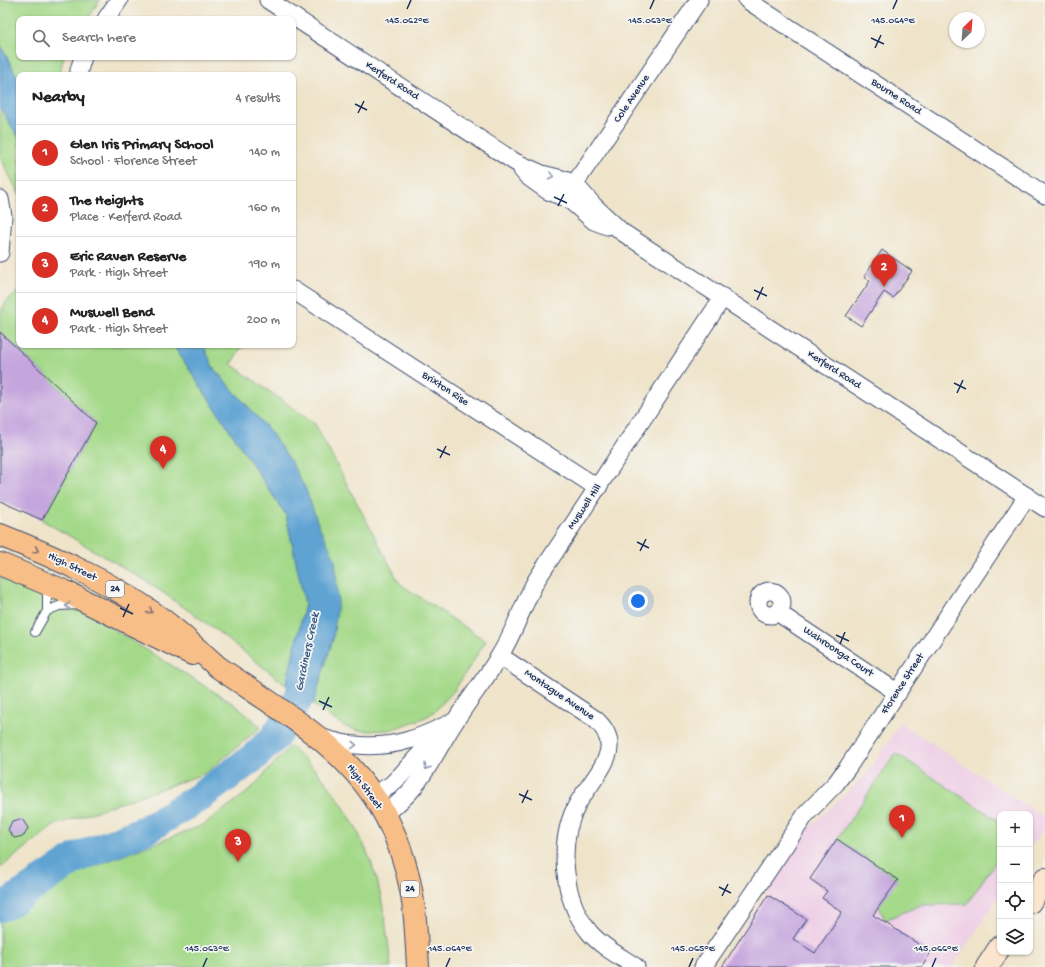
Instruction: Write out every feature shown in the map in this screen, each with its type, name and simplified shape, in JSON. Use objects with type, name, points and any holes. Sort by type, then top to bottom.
[{"type":"main road","name":"High Street","points":[[0,535],[66,563],[151,611],[172,626],[217,666],[311,731],[347,763],[372,795],[384,814],[397,842],[414,909],[418,967]]},
{"type":"main road","name":"High Street","points":[[0,564],[47,583],[217,666]]},
{"type":"main road","points":[[1033,897],[1045,879]]},
{"type":"main road","points":[[987,967],[997,952]]},
{"type":"street","points":[[108,16],[119,0]]},
{"type":"street","name":"Kerferd Road","points":[[268,0],[292,16]]},
{"type":"street","name":"Cole Avenue","points":[[570,192],[699,0]]},
{"type":"street","name":"Bourne Road","points":[[747,0],[1045,195]]},
{"type":"street","name":"Kerferd Road","points":[[296,18],[515,162],[527,176],[548,191],[570,192],[578,188],[594,206],[622,232],[1045,508]]},
{"type":"street","points":[[79,72],[82,60]]},
{"type":"street","points":[[0,198],[4,216],[0,253]]},
{"type":"street","name":"Brixton Rise","points":[[296,292],[598,488]]},
{"type":"street","name":"Muswell Hill","points":[[384,814],[402,800],[413,788],[428,767],[455,721],[500,656],[511,637],[526,600],[537,579],[722,297]]},
{"type":"street","name":"Florence Street","points":[[703,967],[806,814],[836,783],[848,767],[1027,496]]},
{"type":"street","name":"Wahroonga Court","points":[[778,612],[898,693]]},
{"type":"street","name":"Montague Avenue","points":[[500,656],[595,719],[605,730],[609,743],[608,755],[599,772],[578,802],[570,821],[567,833],[566,878],[570,894],[582,922],[591,934],[601,943],[636,967]]},
{"type":"street","points":[[311,731],[332,742],[388,745],[408,740],[455,721]]},
{"type":"street","name":"Muswell Hill","points":[[372,795],[391,785],[421,753],[455,721]]},
{"type":"lane","points":[[35,632],[47,610],[47,583]]},
{"type":"lane","points":[[47,610],[59,606],[90,604]]},
{"type":"shaded area","points":[[901,723],[1045,818],[1045,827],[1033,845],[1033,811],[997,811],[997,900],[952,967],[717,967],[811,826],[865,776]]},
{"type":"green space","points":[[0,0],[100,0],[90,16],[16,16],[16,60],[63,60],[60,72],[16,72],[16,74],[0,44]]},
{"type":"green space","points":[[0,108],[16,133],[16,188],[0,157]]},
{"type":"green space","points":[[16,293],[16,347],[0,332],[2,310],[6,301]]},
{"type":"green space","points":[[17,348],[175,348],[286,515],[305,604],[286,685],[212,627],[146,581],[42,520],[96,423]]},
{"type":"green space","points":[[204,348],[241,348],[231,364],[315,424],[400,584],[486,641],[454,691],[435,711],[428,716],[390,730],[356,730],[344,726],[313,704],[333,639],[318,524],[306,490],[291,462],[270,431],[214,369]]},
{"type":"green space","points":[[0,577],[85,612],[234,704],[261,727],[206,773],[55,825],[0,868]]},
{"type":"green space","points":[[290,746],[317,772],[333,792],[349,815],[362,840],[377,880],[386,923],[391,967],[0,967],[0,922],[80,872],[203,825],[249,791]]},
{"type":"green space","points":[[896,753],[997,820],[997,859],[967,904],[921,905],[885,920],[879,907],[897,879],[837,839]]},
{"type":"water","points":[[0,44],[16,74],[16,133],[0,108]]},
{"type":"water","points":[[175,348],[204,348],[214,369],[270,431],[291,462],[306,490],[318,524],[335,559],[338,601],[333,639],[313,704],[286,685],[305,604],[286,515]]},
{"type":"building","points":[[882,250],[912,271],[893,298],[884,292],[861,326],[846,316],[870,281],[864,277]]},
{"type":"building","points":[[0,332],[96,423],[42,520],[0,501]]},
{"type":"building","points":[[22,819],[28,828],[24,836],[14,838],[8,830],[12,821]]},
{"type":"building","points":[[837,839],[898,880],[873,915],[931,952],[922,967],[722,967],[768,895],[806,919],[793,939],[815,953],[842,912],[822,898],[827,891],[810,879]]},
{"type":"waterway","name":"Gardiners Creek","points":[[0,907],[6,905],[76,858],[145,830],[198,798],[254,757],[275,737],[300,695],[310,654]]},
{"type":"place","name":"The Heights","points":[[884,287]]},
{"type":"place","name":"Muswell Bend","points":[[163,469]]},
{"type":"place","name":"Glen Iris Primary School","points":[[902,838]]},
{"type":"place","name":"Eric Raven Reserve","points":[[238,862]]}]
